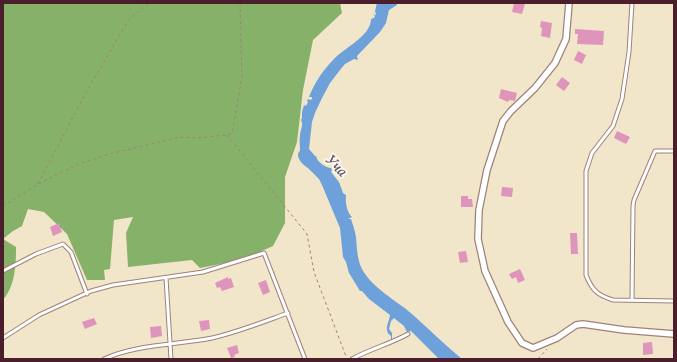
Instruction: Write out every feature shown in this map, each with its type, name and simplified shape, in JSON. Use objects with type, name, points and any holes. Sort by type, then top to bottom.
[{"type":"street","points":[[569,3],[566,39],[555,63],[535,88],[511,111],[503,121],[487,170],[479,210],[478,239],[485,271],[508,322],[522,343],[533,348],[557,338],[576,325],[583,324],[624,330],[674,334]]},
{"type":"lane","points":[[632,3],[629,52],[622,99],[613,126],[592,153],[586,171],[586,275],[594,290],[599,294],[613,300],[674,301]]},
{"type":"lane","points":[[632,300],[632,206],[655,151],[674,151]]},
{"type":"lane","points":[[3,271],[36,254],[63,244],[71,252],[86,294]]},
{"type":"lane","points":[[3,338],[39,315],[86,294],[113,285],[203,272],[264,253],[305,359]]},
{"type":"lane","points":[[166,278],[171,359]]},
{"type":"lane","points":[[104,359],[117,353],[213,338],[244,329],[288,313]]},
{"type":"lane","points":[[352,359],[364,352],[396,341],[408,334]]},
{"type":"path","points":[[38,184],[84,96],[129,18],[149,3]]},
{"type":"path","points":[[3,206],[38,184],[79,164],[108,154],[180,137],[197,138],[232,133],[242,77],[240,3]]},
{"type":"path","points":[[226,134],[307,234],[314,272],[347,359]]},
{"type":"path","points":[[538,359],[548,348]]},
{"type":"green space","points":[[3,3],[340,3],[342,13],[313,40],[303,90],[297,142],[285,177],[285,223],[273,246],[244,259],[200,268],[192,260],[128,267],[126,233],[133,217],[114,220],[110,269],[104,270],[105,280],[87,280],[67,234],[44,212],[28,209],[22,226],[3,239]]},
{"type":"green space","points":[[3,239],[16,247],[15,268],[12,282],[3,300]]},
{"type":"water","points":[[377,3],[397,3],[397,5],[389,10],[386,23],[380,32],[357,56],[358,60],[354,59],[345,64],[330,83],[312,122],[309,149],[322,164],[331,168],[331,172],[339,182],[343,193],[346,195],[347,207],[352,217],[348,219],[351,219],[356,237],[359,261],[367,276],[378,288],[412,314],[462,359],[439,359],[411,331],[407,332],[404,326],[394,318],[391,321],[389,329],[392,333],[391,339],[391,336],[387,331],[390,315],[369,299],[362,291],[360,291],[349,273],[343,257],[340,228],[322,185],[319,179],[300,161],[298,157],[302,126],[301,120],[304,105],[306,106],[308,99],[312,99],[312,97],[309,97],[311,92],[326,67],[367,31],[371,19],[375,16],[373,14],[376,15],[375,11]]},
{"type":"building","points":[[514,3],[525,4],[522,14],[512,12]]},
{"type":"building","points":[[541,21],[552,23],[550,38],[541,36]]},
{"type":"building","points":[[575,29],[604,31],[603,45],[577,44],[578,34],[575,34]]},
{"type":"building","points":[[578,51],[586,55],[582,64],[574,60]]},
{"type":"building","points":[[562,77],[570,83],[564,91],[556,85]]},
{"type":"building","points":[[501,89],[517,93],[515,101],[509,100],[508,102],[499,98]]},
{"type":"building","points":[[617,131],[630,137],[626,144],[614,138]]},
{"type":"building","points":[[502,187],[513,188],[512,197],[501,196]]},
{"type":"building","points":[[461,196],[468,196],[468,199],[472,199],[473,207],[461,207]]},
{"type":"building","points":[[59,223],[62,232],[53,236],[50,227]]},
{"type":"building","points":[[570,233],[577,233],[578,254],[571,254]]},
{"type":"building","points":[[466,251],[468,262],[460,263],[458,252]]},
{"type":"building","points":[[520,269],[525,280],[518,283],[516,277],[512,279],[509,274]]},
{"type":"building","points":[[228,277],[228,279],[231,278],[234,287],[222,291],[220,287],[217,288],[215,283]]},
{"type":"building","points":[[266,280],[270,292],[263,295],[258,283]]},
{"type":"building","points":[[94,318],[97,324],[85,329],[82,322]]},
{"type":"building","points":[[209,320],[210,329],[201,331],[199,321]]},
{"type":"building","points":[[161,326],[162,336],[151,338],[150,327]]},
{"type":"building","points":[[652,342],[653,354],[643,355],[643,343]]},
{"type":"building","points":[[237,345],[239,353],[234,355],[235,357],[231,358],[227,348]]},
{"type":"water label","name":"Уча","points":[[335,167]]}]
